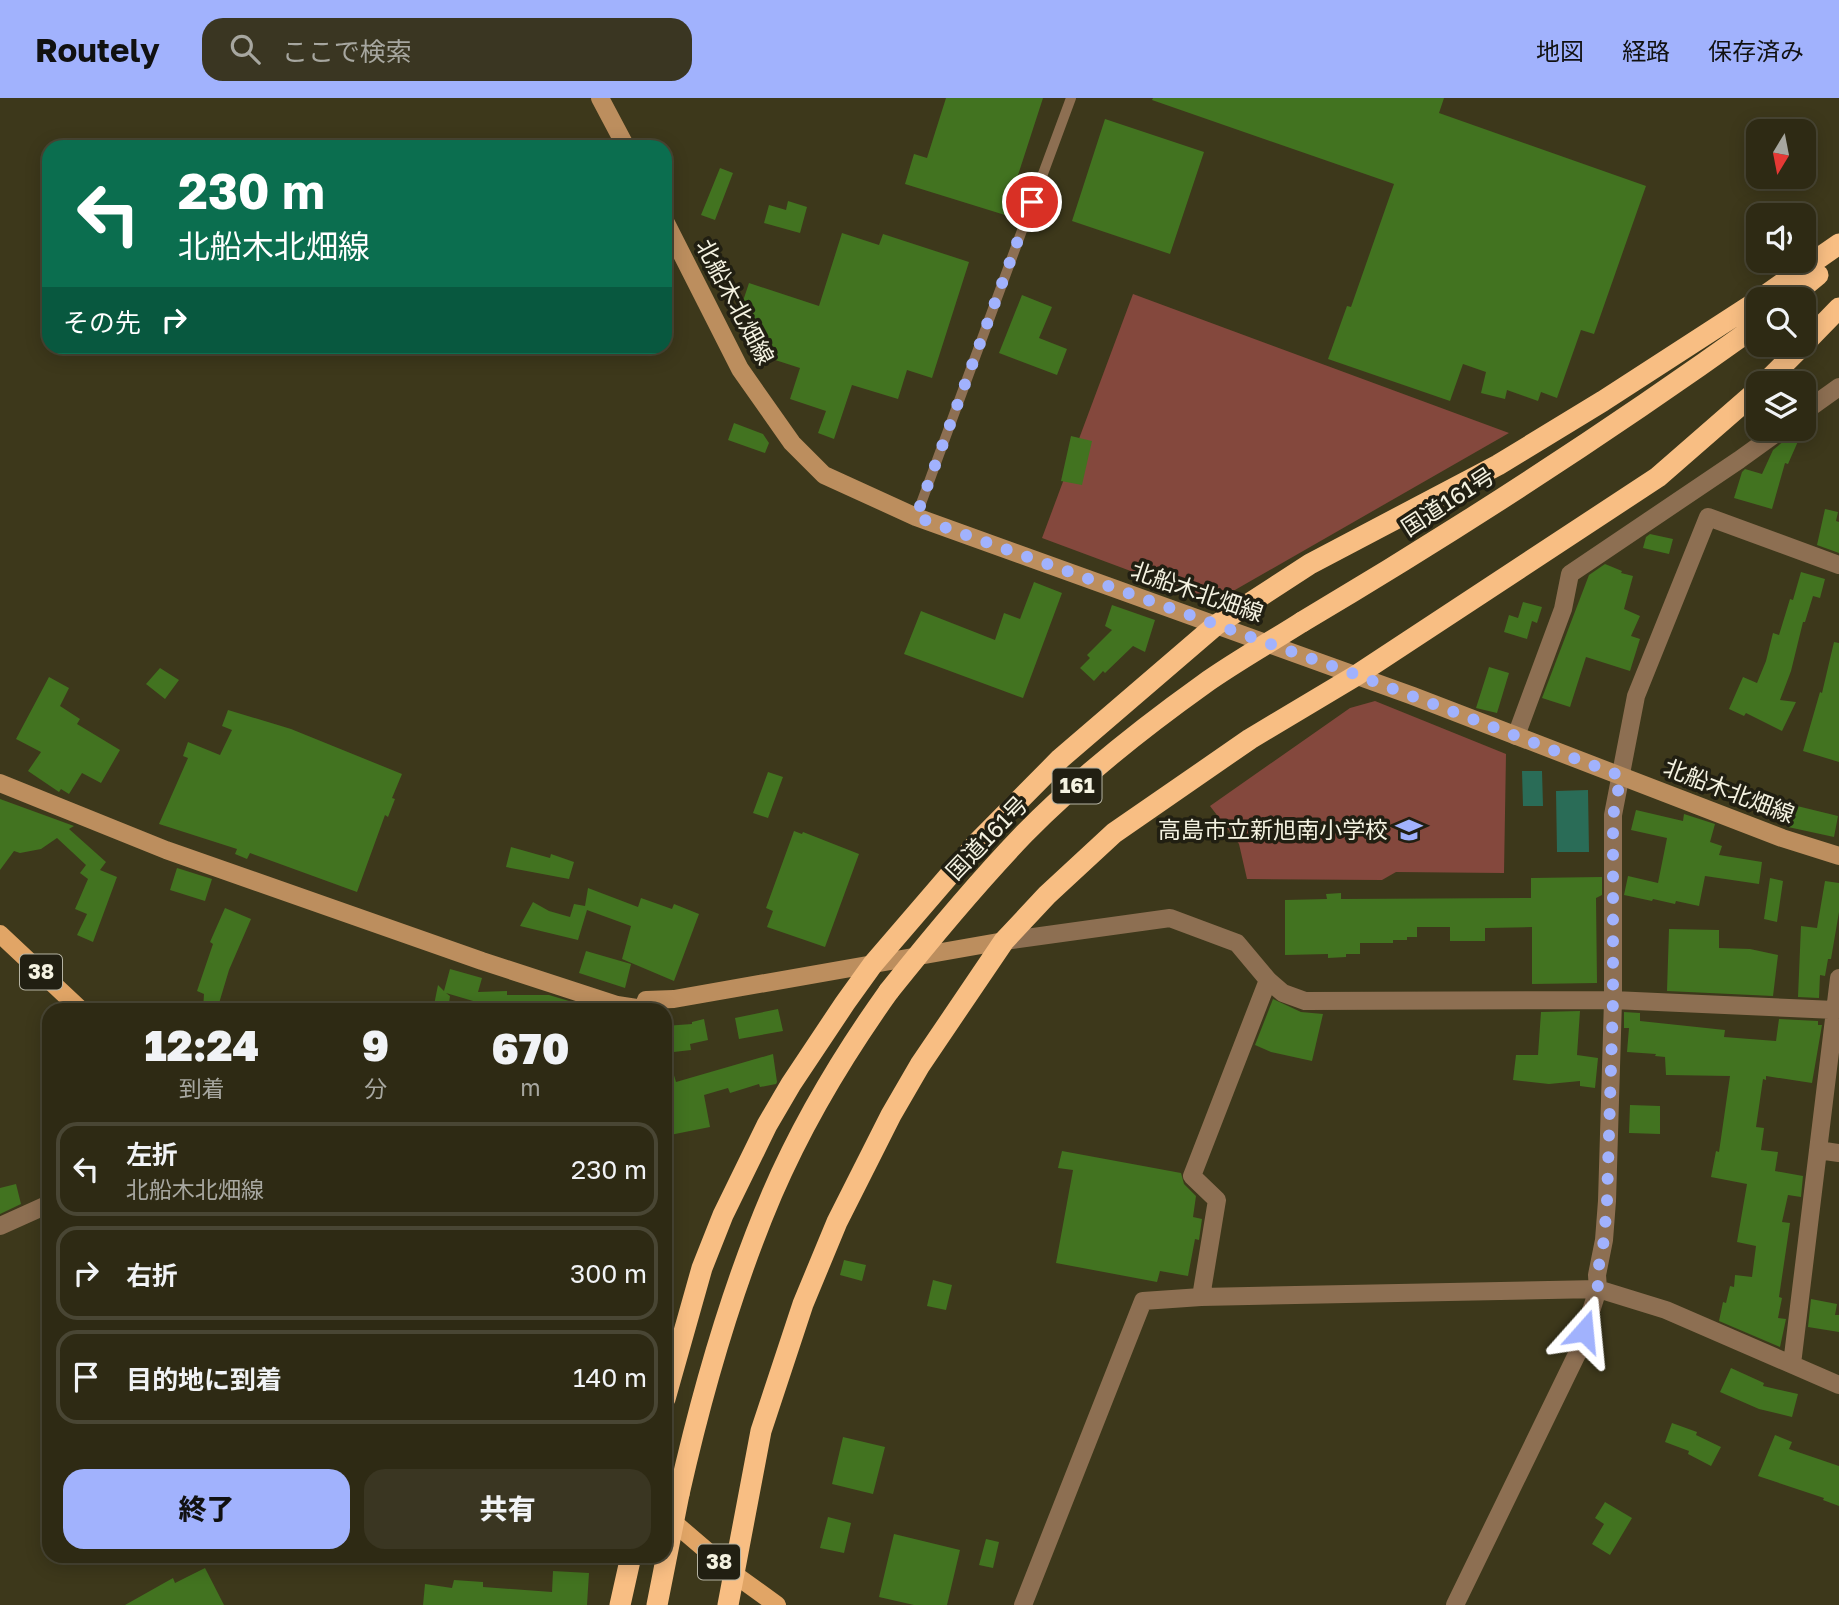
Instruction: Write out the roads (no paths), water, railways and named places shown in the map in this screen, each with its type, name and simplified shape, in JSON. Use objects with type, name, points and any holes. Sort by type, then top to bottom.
[{"type":"highway","points":[[1778,287],[1839,244]]},
{"type":"highway","points":[[1804,287],[1839,258]]},
{"type":"highway","points":[[672,1374],[702,1268],[723,1215],[767,1125],[791,1084],[873,964],[978,842],[1060,759],[1216,625],[1310,564],[1498,465],[1746,308]]},
{"type":"highway","points":[[1816,332],[1839,308]]},
{"type":"highway","name":"国道161号","points":[[672,1529],[720,1339],[751,1247],[773,1193],[841,1063],[889,991],[939,928],[987,874],[1026,832],[1074,788],[1204,684],[1413,556],[1631,415],[1746,333]]},
{"type":"highway","points":[[1777,371],[1791,357]]},
{"type":"highway","points":[[728,1605],[761,1431],[803,1304],[837,1222],[891,1115],[920,1065],[1004,941],[1047,895],[1114,833],[1250,739],[1357,675],[1658,477],[1746,400]]},
{"type":"highway","points":[[620,1605],[629,1563]]},
{"type":"highway","name":"国道161号","points":[[657,1605],[665,1563]]},
{"type":"main road","points":[[600,98],[622,140]]},
{"type":"main road","name":"北船木北畑線","points":[[672,235],[740,369],[792,443],[824,475],[916,517],[1357,675],[1782,838],[1839,856]]},
{"type":"main road","points":[[0,783],[179,854],[482,961],[611,1003]]},
{"type":"main road","name":"38","points":[[0,934],[74,1003]]},
{"type":"main road","points":[[645,1003],[646,1000],[674,999],[1004,941]]},
{"type":"main road","name":"38","points":[[672,1521],[734,1574],[777,1605]]},
{"type":"street","points":[[1816,403],[1839,387]]},
{"type":"street","points":[[1516,736],[1563,609],[1570,574],[1765,441]]},
{"type":"street","points":[[1455,1605],[1578,1352],[1598,1289],[1597,1275],[1604,1240],[1607,1201],[1613,1000],[1613,816],[1636,696],[1708,517],[1839,565]]},
{"type":"street","points":[[1004,941],[1170,918],[1237,943],[1268,980],[1283,993],[1305,1001],[1613,1000],[1835,1010]]},
{"type":"street","points":[[1792,1364],[1839,978]]},
{"type":"street","points":[[1201,1297],[1217,1200],[1192,1176],[1268,980]]},
{"type":"street","points":[[1818,1150],[1839,1153]]},
{"type":"street","points":[[0,1226],[42,1207]]},
{"type":"street","points":[[1023,1605],[1143,1301],[1201,1297],[1598,1289],[1666,1310],[1839,1385]]},
{"type":"lane","points":[[916,517],[1071,98]]},
{"type":"place","name":"高島市立新旭南小学校","points":[[1409,830]]}]
